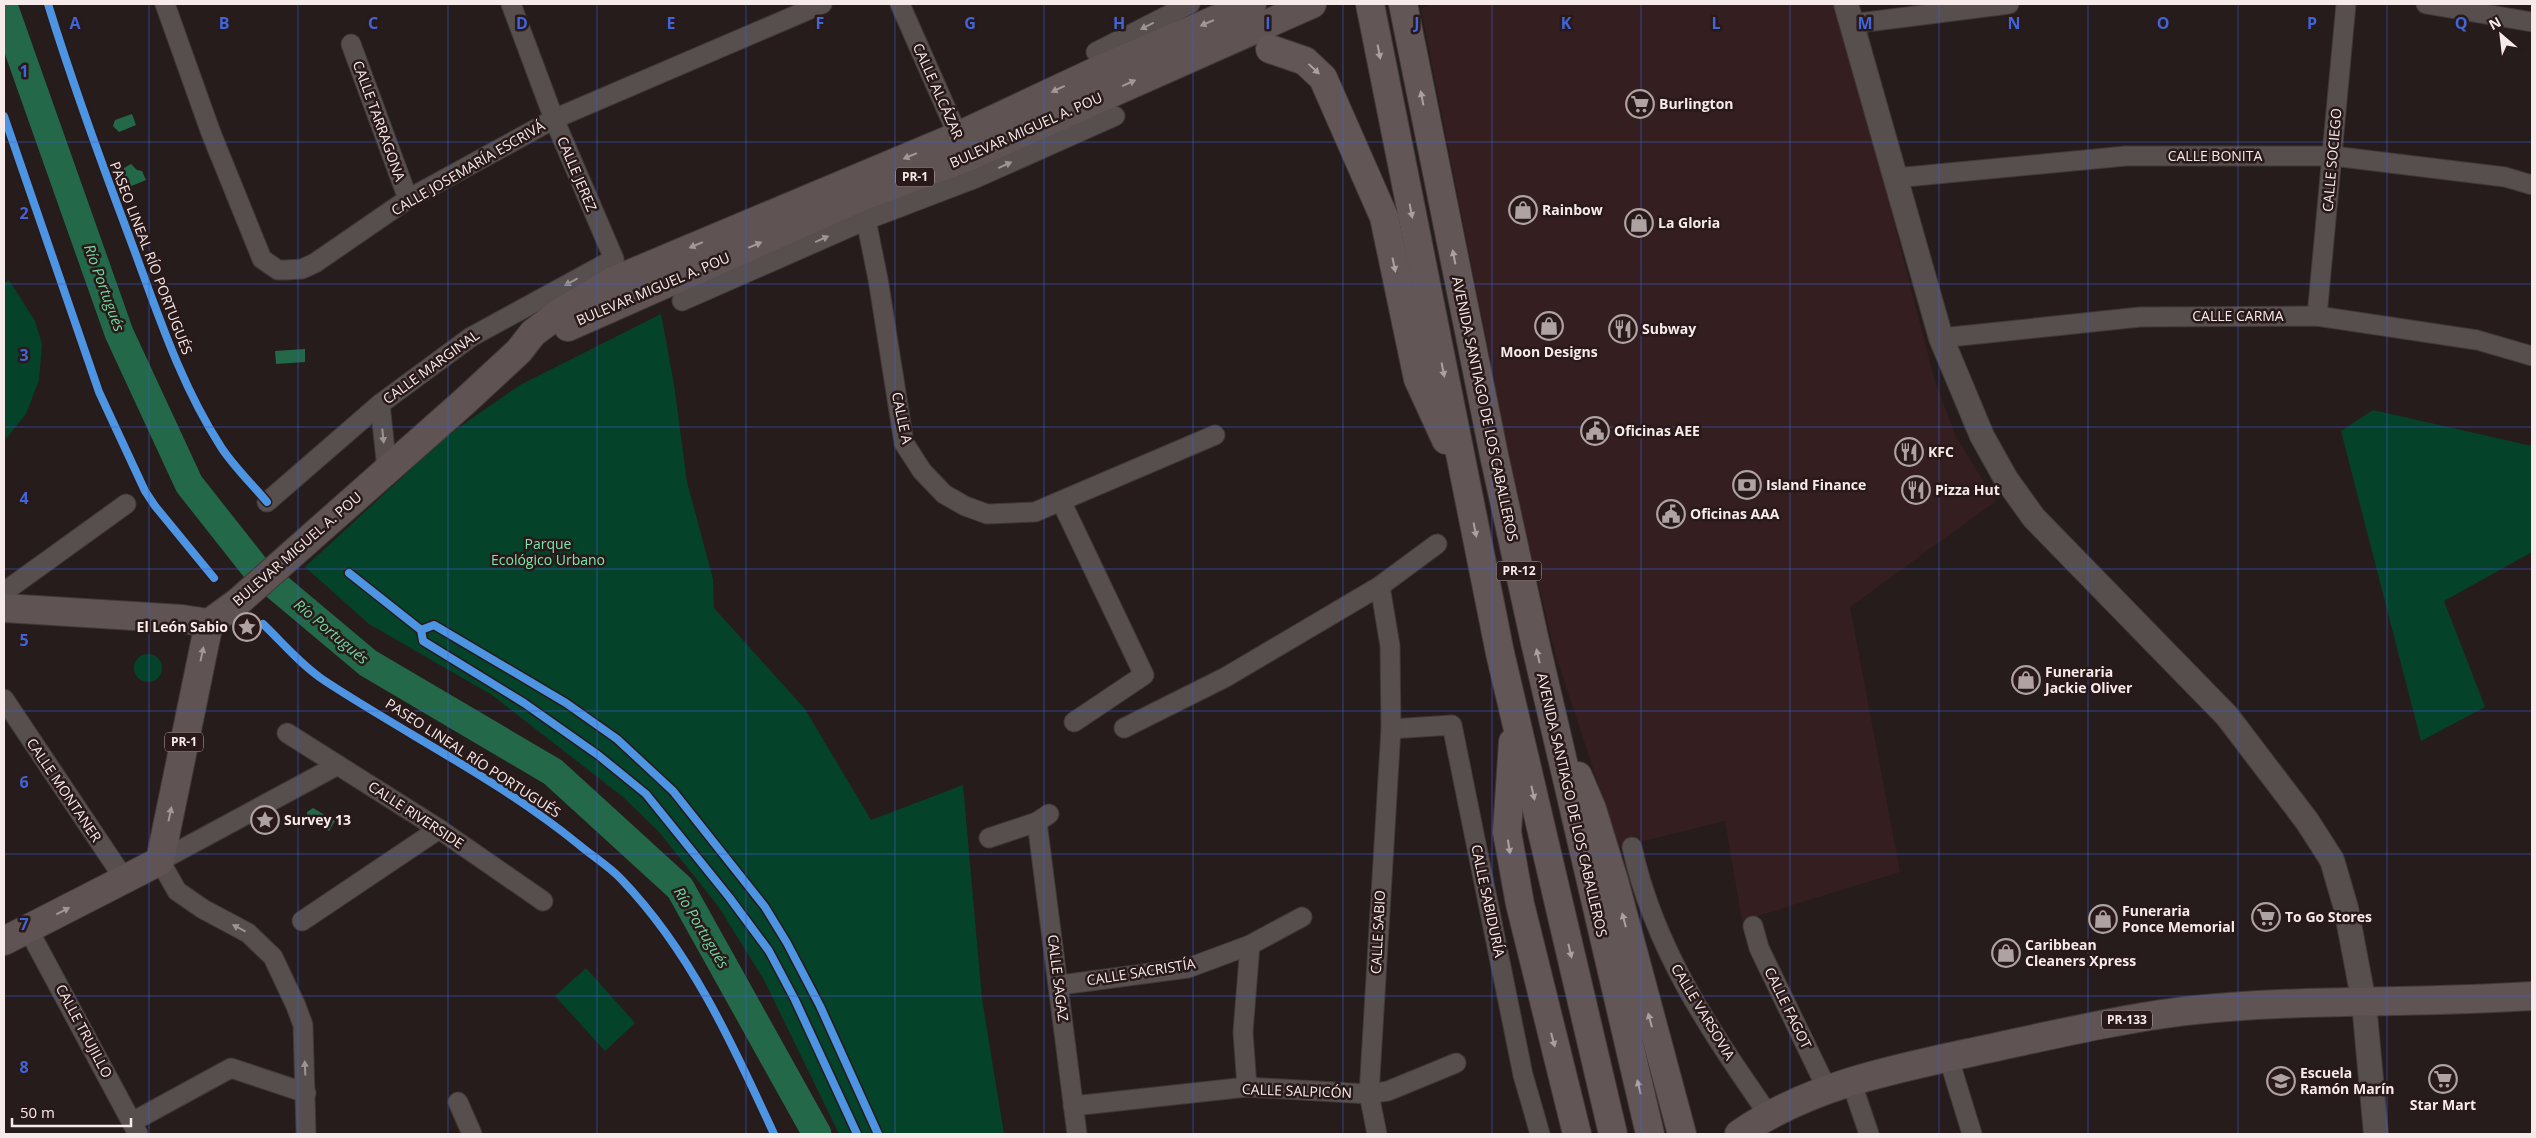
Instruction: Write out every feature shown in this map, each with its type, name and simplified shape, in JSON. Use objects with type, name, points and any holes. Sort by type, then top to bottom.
[{"type":"highway","name":"PR-12","points":[[1370,4],[1500,653],[1613,1134]]},
{"type":"highway","name":"AVENIDA SANTIAGO DE LOS CABALLEROS","points":[[1403,4],[1492,445],[1548,703],[1650,1134]]},
{"type":"highway","points":[[1270,49],[1305,61],[1323,78],[1384,217],[1418,379],[1466,482]]},
{"type":"highway","points":[[1548,703],[1592,809],[1682,1134]]},
{"type":"highway","points":[[1514,711],[1507,832],[1520,904],[1577,1134]]},
{"type":"main road","name":"BULEVAR MIGUEL A. POU","points":[[967,157],[1103,68],[1252,4]]},
{"type":"main road","name":"BULEVAR MIGUEL A. POU","points":[[209,623],[238,602],[519,351],[588,317],[859,198],[967,157],[1312,4]]},
{"type":"main road","points":[[4,608],[182,619],[209,623]]},
{"type":"main road","name":"PR-1","points":[[160,861],[209,623]]},
{"type":"main road","points":[[16,935],[160,861]]},
{"type":"main road","name":"PR-133","points":[[1739,1134],[1768,1114],[1839,1085],[1951,1056],[2119,1021],[2185,1011],[2275,1004],[2364,1004],[2532,996]]},
{"type":"street","name":"CALLE JOSEMARÍA ESCRIVÁ","points":[[165,4],[235,197],[254,243],[266,264],[278,270],[302,269],[315,263],[408,199],[554,119],[822,4]]},
{"type":"street","name":"CALLE JEREZ","points":[[511,4],[554,119],[614,259]]},
{"type":"street","name":"CALLE ALCÁZAR","points":[[900,4],[967,157]]},
{"type":"street","points":[[1096,52],[1190,4]]},
{"type":"street","points":[[2010,4],[1848,14],[1941,338],[1982,436],[2006,479],[2025,506],[2226,716],[2306,821],[2332,860],[2346,908],[2364,1004],[2376,1134]]},
{"type":"street","name":"CALLE SOCIEGO","points":[[2317,316],[2346,4]]},
{"type":"street","points":[[2426,4],[2532,22]]},
{"type":"street","name":"CALLE TARRAGONA","points":[[351,44],[408,199]]},
{"type":"street","points":[[682,301],[866,220],[967,157],[1115,116]]},
{"type":"street","name":"CALLE BONITA","points":[[1895,178],[2126,156],[2333,156],[2505,177],[2532,185]]},
{"type":"street","name":"CALLE A","points":[[866,220],[878,279],[904,444],[922,471],[944,494],[965,506],[987,514],[1035,512],[1215,435]]},
{"type":"street","name":"CALLE MARGINAL","points":[[267,502],[380,404],[471,337],[614,259]]},
{"type":"street","name":"CALLE CARMA","points":[[1941,338],[2140,317],[2317,316],[2477,340],[2532,356]]},
{"type":"street","points":[[380,404],[387,469]]},
{"type":"street","points":[[1061,501],[1144,675],[1074,722]]},
{"type":"street","points":[[4,592],[126,504]]},
{"type":"street","points":[[1124,728],[1226,677],[1380,586],[1437,544]]},
{"type":"street","name":"CALLE SABIO","points":[[1377,1134],[1369,1094],[1391,729],[1390,646],[1380,586]]},
{"type":"street","name":"CALLE MONTANER","points":[[4,699],[125,880]]},
{"type":"street","name":"CALLE SABIDURÍA","points":[[1391,729],[1452,726],[1523,1075],[1540,1134]]},
{"type":"street","name":"CALLE RIVERSIDE","points":[[287,733],[439,829],[543,901]]},
{"type":"street","points":[[306,1134],[303,1025],[273,957],[248,933],[203,909],[177,891],[160,861],[338,765]]},
{"type":"street","name":"CALLE SAGAZ","points":[[989,838],[1043,818],[1077,1134]]},
{"type":"street","points":[[302,921],[439,829]]},
{"type":"street","name":"CALLE VARSOVIA","points":[[1632,847],[1640,885],[1675,967],[1696,1006],[1768,1114]]},
{"type":"street","name":"CALLE SACRISTÍA","points":[[1060,985],[1188,968],[1250,945],[1302,917]]},
{"type":"street","name":"CALLE FAGOT","points":[[1753,926],[1759,948],[1869,1134]]},
{"type":"street","name":"CALLE TRUJILLO","points":[[16,935],[135,1128]]},
{"type":"street","points":[[1247,1087],[1243,1032],[1250,945]]},
{"type":"street","points":[[1951,1056],[1952,1069],[1972,1134]]},
{"type":"street","name":"CALLE SALPICÓN","points":[[1073,1106],[1247,1087],[1369,1094],[1388,1091],[1456,1063]]},
{"type":"street","points":[[135,1128],[231,1068],[306,1092]]},
{"type":"street","points":[[458,1102],[472,1134]]},
{"type":"shaded area","points":[[1432,4],[1838,4],[1934,378],[1956,437],[1996,501],[1850,607],[1900,872],[1742,921],[1725,821],[1619,847],[1555,653],[1515,485],[1421,9]]},
{"type":"shaded area","points":[[132,114],[136,125],[119,132],[113,126],[115,120]]},
{"type":"shaded area","points":[[131,164],[137,170],[142,171],[146,180],[129,187],[123,173],[124,168]]},
{"type":"shaded area","points":[[305,349],[305,362],[276,364],[275,351]]},
{"type":"shaded area","points":[[313,808],[335,821],[329,831],[307,818],[307,812]]},
{"type":"green space","points":[[9,280],[35,321],[42,344],[39,380],[26,414],[4,441],[4,283]]},
{"type":"green space","name":"Parque Ecológico Urbano","points":[[661,314],[674,384],[687,482],[713,579],[714,608],[805,709],[871,820],[963,785],[982,999],[1004,1134],[839,1134],[764,980],[718,906],[659,832],[623,797],[492,695],[369,624],[305,567],[448,435],[520,385]]},
{"type":"green space","points":[[2373,410],[2532,446],[2532,552],[2444,601],[2485,707],[2421,741],[2341,431]]},
{"type":"green space","points":[[148,654],[158,658],[162,668],[158,678],[148,682],[138,678],[134,668],[138,658]]},
{"type":"green space","points":[[586,968],[635,1023],[605,1051],[555,996]]},
{"type":"waterway","name":"Río Portugués","points":[[4,8],[119,333],[189,484],[256,569],[368,663],[553,772],[680,888],[817,1134]]},
{"type":"cycle path","name":"PASEO LINEAL RÍO PORTUGUÉS","points":[[48,4],[97,149],[169,344],[193,397],[221,447],[267,502]]},
{"type":"cycle path","points":[[4,116],[99,392],[145,491],[214,578]]},
{"type":"cycle path","points":[[349,573],[421,630],[423,641],[524,703],[598,755],[646,794],[729,897],[769,951],[795,1000],[857,1134]]},
{"type":"cycle path","name":"PASEO LINEAL RÍO PORTUGUÉS","points":[[263,624],[301,661],[325,681],[517,799],[617,875],[647,908],[690,969],[743,1067],[774,1134]]},
{"type":"cycle path","points":[[421,630],[434,625],[566,703],[617,739],[673,791],[765,907],[787,943],[820,1006],[878,1134]]},
{"type":"place","name":"Burlington","points":[[1640,104]]},
{"type":"place","name":"Rainbow","points":[[1523,210]]},
{"type":"place","name":"La Gloria","points":[[1639,223]]},
{"type":"place","name":"Moon Designs","points":[[1549,326]]},
{"type":"place","name":"Subway","points":[[1623,329]]},
{"type":"place","name":"Oficinas AEE","points":[[1595,431]]},
{"type":"place","name":"KFC","points":[[1909,452]]},
{"type":"place","name":"Island Finance","points":[[1747,485]]},
{"type":"place","name":"Pizza Hut","points":[[1916,490]]},
{"type":"place","name":"Oficinas AAA","points":[[1671,514]]},
{"type":"place","name":"El León Sabio","points":[[247,627]]},
{"type":"place","name":"Funeraria Jackie Oliver","points":[[2026,680]]},
{"type":"place","name":"Survey 13","points":[[265,820]]},
{"type":"place","name":"To Go Stores","points":[[2266,917]]},
{"type":"place","name":"Funeraria Ponce Memorial","points":[[2103,919]]},
{"type":"place","name":"Caribbean Cleaners Xpress","points":[[2006,953]]},
{"type":"place","name":"Star Mart","points":[[2443,1079]]},
{"type":"place","name":"Escuela Ramón Marín","points":[[2281,1081]]}]
